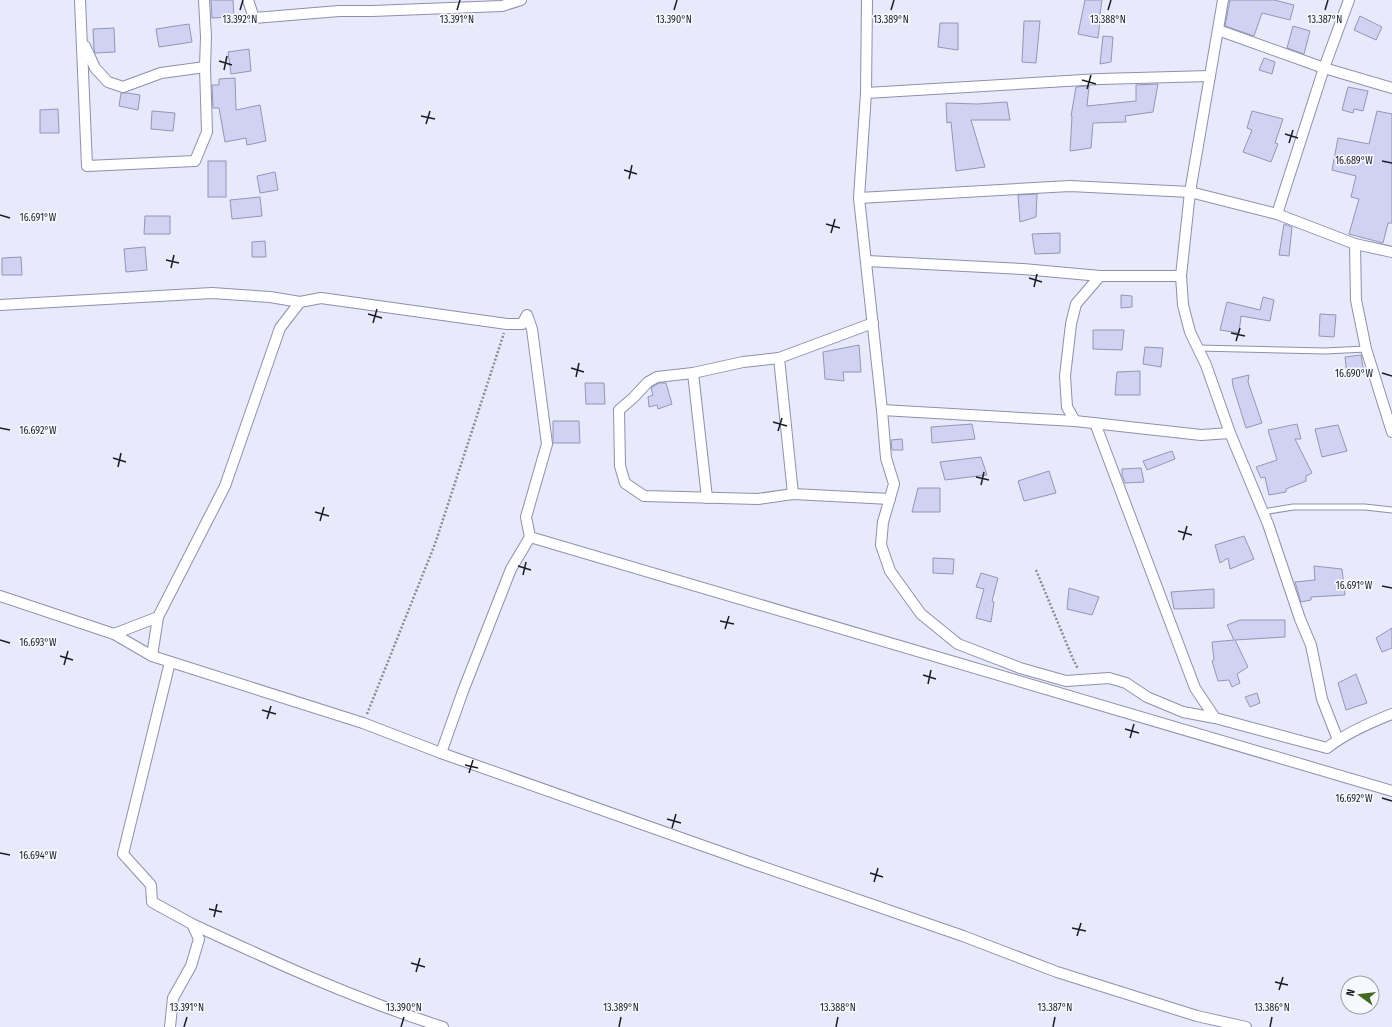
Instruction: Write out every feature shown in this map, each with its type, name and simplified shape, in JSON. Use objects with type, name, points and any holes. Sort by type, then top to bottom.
[{"type":"street","points":[[80,0],[87,166],[195,161],[207,132],[204,0]]},
{"type":"street","points":[[248,0],[254,18],[339,11],[372,11],[500,3],[521,0]]},
{"type":"street","points":[[867,0],[866,94],[859,198],[867,261],[886,458],[894,484],[883,522],[881,545],[890,571],[921,614],[958,644],[1020,668],[1066,681],[1084,681],[1108,678],[1126,683],[1147,697],[1184,712],[1215,718],[1327,748],[1338,740],[1392,714]]},
{"type":"street","points":[[1223,0],[1190,192],[1181,276],[1183,305],[1190,332],[1206,365],[1230,433],[1268,524],[1300,619],[1311,645],[1322,699],[1338,740]]},
{"type":"street","points":[[1277,214],[1324,68],[1349,0]]},
{"type":"street","points":[[1218,30],[1324,68],[1392,88]]},
{"type":"street","points":[[82,40],[94,68],[108,82],[123,87],[161,73],[205,67]]},
{"type":"street","points":[[866,94],[1100,80],[1210,76]]},
{"type":"street","points":[[859,198],[1070,186],[1190,192],[1277,214],[1355,244],[1392,252]]},
{"type":"street","points":[[1355,244],[1356,300],[1366,349],[1392,432]]},
{"type":"street","points":[[867,261],[1023,269],[1100,276],[1181,276]]},
{"type":"street","points":[[1075,421],[1067,407],[1065,376],[1071,324],[1076,304],[1100,276]]},
{"type":"street","points":[[0,305],[212,292],[270,297],[300,302],[321,298],[507,324],[522,324],[527,315],[532,329],[547,444],[526,517],[530,537],[511,569],[463,691],[441,753]]},
{"type":"street","points":[[152,656],[158,617],[225,486],[280,328],[300,302]]},
{"type":"street","points":[[873,323],[779,358],[743,362],[694,373],[657,377],[648,382],[620,410],[620,466],[625,483],[644,496],[758,499],[793,494],[890,499]]},
{"type":"street","points":[[779,358],[793,494]]},
{"type":"street","points":[[694,373],[707,498]]},
{"type":"street","points":[[882,410],[1075,421],[1201,435],[1230,433]]},
{"type":"street","points":[[1095,423],[1195,688],[1215,718]]},
{"type":"street","points":[[530,537],[1392,791]]},
{"type":"street","points":[[0,596],[114,634],[152,656],[363,724],[742,860],[963,936],[1057,972],[1197,1016],[1246,1027]]},
{"type":"street","points":[[114,634],[158,617]]},
{"type":"street","points":[[170,662],[123,854],[151,885],[152,902],[192,924],[274,962],[404,1015],[443,1027]]},
{"type":"street","points":[[170,1027],[173,998],[191,966],[198,939],[192,924]]},
{"type":"lane","points":[[1198,348],[1325,351],[1366,349]]},
{"type":"lane","points":[[1263,512],[1294,507],[1365,507],[1392,510]]},
{"type":"path","points":[[363,724],[435,544],[507,324]]},
{"type":"path","points":[[1036,570],[1072,660],[1084,681]]},
{"type":"building","points":[[211,0],[233,0],[234,17],[212,18]]},
{"type":"building","points":[[1085,0],[1102,0],[1098,38],[1078,34]]},
{"type":"building","points":[[1230,0],[1274,0],[1294,5],[1290,20],[1262,13],[1254,36],[1225,26]]},
{"type":"building","points":[[1360,16],[1382,27],[1376,40],[1354,30]]},
{"type":"building","points":[[1024,21],[1040,21],[1036,63],[1022,62]]},
{"type":"building","points":[[940,23],[958,23],[958,50],[938,47]]},
{"type":"building","points":[[189,24],[192,42],[159,47],[156,29]]},
{"type":"building","points":[[1293,26],[1310,31],[1304,54],[1287,48]]},
{"type":"building","points":[[114,28],[115,52],[95,53],[93,29]]},
{"type":"building","points":[[1103,36],[1113,37],[1111,62],[1100,64]]},
{"type":"building","points":[[249,49],[251,71],[231,74],[228,52]]},
{"type":"building","points":[[1264,58],[1275,62],[1272,74],[1259,70]]},
{"type":"building","points":[[235,78],[236,110],[260,105],[266,141],[247,145],[246,138],[225,142],[219,108],[213,108],[212,85],[219,85],[219,79]]},
{"type":"building","points":[[1158,84],[1153,112],[1125,116],[1126,122],[1093,123],[1091,148],[1070,151],[1071,116],[1076,87],[1089,86],[1087,106],[1136,101],[1136,85]]},
{"type":"building","points":[[1348,87],[1368,91],[1363,111],[1354,109],[1353,113],[1342,110]]},
{"type":"building","points":[[121,93],[140,95],[138,110],[119,106]]},
{"type":"building","points":[[1007,102],[1010,120],[971,120],[985,167],[956,171],[951,122],[947,123],[946,103],[977,104]]},
{"type":"building","points":[[58,109],[59,133],[40,133],[40,110]]},
{"type":"building","points":[[152,111],[175,113],[173,131],[151,129]]},
{"type":"building","points":[[1252,111],[1283,119],[1275,143],[1278,144],[1271,162],[1243,152],[1252,130],[1247,128]]},
{"type":"building","points":[[1377,111],[1392,114],[1392,223],[1388,223],[1383,243],[1349,234],[1359,199],[1351,197],[1356,176],[1332,170],[1338,138],[1369,144]]},
{"type":"building","points":[[208,161],[226,161],[226,197],[208,197]]},
{"type":"building","points":[[275,172],[278,190],[260,193],[257,176]]},
{"type":"building","points":[[1037,194],[1036,217],[1020,222],[1018,195]]},
{"type":"building","points":[[260,197],[262,216],[232,219],[230,200]]},
{"type":"building","points":[[145,216],[170,216],[170,234],[144,234]]},
{"type":"building","points":[[1284,224],[1292,227],[1289,256],[1279,255]]},
{"type":"building","points":[[1060,233],[1060,253],[1035,254],[1032,234]]},
{"type":"building","points":[[265,241],[266,257],[252,257],[252,242]]},
{"type":"building","points":[[145,247],[147,270],[126,272],[124,249]]},
{"type":"building","points":[[21,257],[22,275],[2,275],[2,258]]},
{"type":"building","points":[[1121,295],[1132,296],[1132,307],[1121,308]]},
{"type":"building","points":[[1263,297],[1274,300],[1270,321],[1241,316],[1239,333],[1220,330],[1227,302],[1260,310]]},
{"type":"building","points":[[1320,314],[1336,315],[1334,337],[1319,336]]},
{"type":"building","points":[[1093,330],[1124,330],[1122,350],[1093,349]]},
{"type":"building","points":[[859,345],[861,372],[843,372],[844,381],[825,379],[823,352]]},
{"type":"building","points":[[1145,347],[1163,348],[1161,367],[1143,364]]},
{"type":"building","points":[[1361,355],[1364,374],[1347,375],[1345,357]]},
{"type":"building","points":[[1140,371],[1140,395],[1115,395],[1117,372]]},
{"type":"building","points":[[1249,375],[1248,382],[1262,423],[1246,428],[1232,379]]},
{"type":"building","points":[[585,383],[604,383],[605,404],[586,404]]},
{"type":"building","points":[[659,383],[666,383],[672,404],[658,409],[657,405],[649,407],[648,397],[653,395],[651,388]]},
{"type":"building","points":[[553,421],[579,421],[580,443],[553,443]]},
{"type":"building","points":[[972,424],[975,439],[932,443],[931,427]]},
{"type":"building","points":[[1297,424],[1301,439],[1295,439],[1312,473],[1306,476],[1306,481],[1286,489],[1286,492],[1269,495],[1265,477],[1261,478],[1256,467],[1277,460],[1268,430]]},
{"type":"building","points":[[1338,425],[1347,451],[1322,457],[1315,429]]},
{"type":"building","points":[[902,439],[903,450],[892,450],[891,440]]},
{"type":"building","points":[[1172,451],[1175,459],[1147,470],[1143,461]]},
{"type":"building","points":[[981,457],[987,475],[945,480],[940,462]]},
{"type":"building","points":[[1141,468],[1144,482],[1125,483],[1122,475],[1122,469]]},
{"type":"building","points":[[1049,471],[1056,493],[1024,501],[1018,481]]},
{"type":"building","points":[[918,488],[940,488],[940,512],[912,512]]},
{"type":"building","points":[[1244,536],[1254,559],[1230,569],[1228,558],[1220,563],[1215,545]]},
{"type":"building","points":[[933,558],[954,559],[953,574],[933,573]]},
{"type":"building","points":[[1314,566],[1342,569],[1345,595],[1311,597],[1311,600],[1301,602],[1295,582],[1315,580]]},
{"type":"building","points":[[981,573],[998,578],[992,601],[994,602],[991,622],[976,618],[984,589],[976,587]]},
{"type":"building","points":[[1069,588],[1099,597],[1092,615],[1067,609]]},
{"type":"building","points":[[1214,589],[1214,608],[1174,609],[1171,592]]},
{"type":"building","points":[[1240,620],[1285,620],[1285,637],[1235,640],[1248,667],[1237,674],[1240,683],[1232,687],[1229,680],[1218,681],[1212,661],[1214,660],[1212,642],[1234,640],[1227,625]]},
{"type":"building","points":[[1392,628],[1392,648],[1382,652],[1376,638]]},
{"type":"building","points":[[1356,674],[1367,703],[1346,710],[1338,683]]},
{"type":"building","points":[[1257,693],[1260,703],[1250,707],[1245,697]]}]
